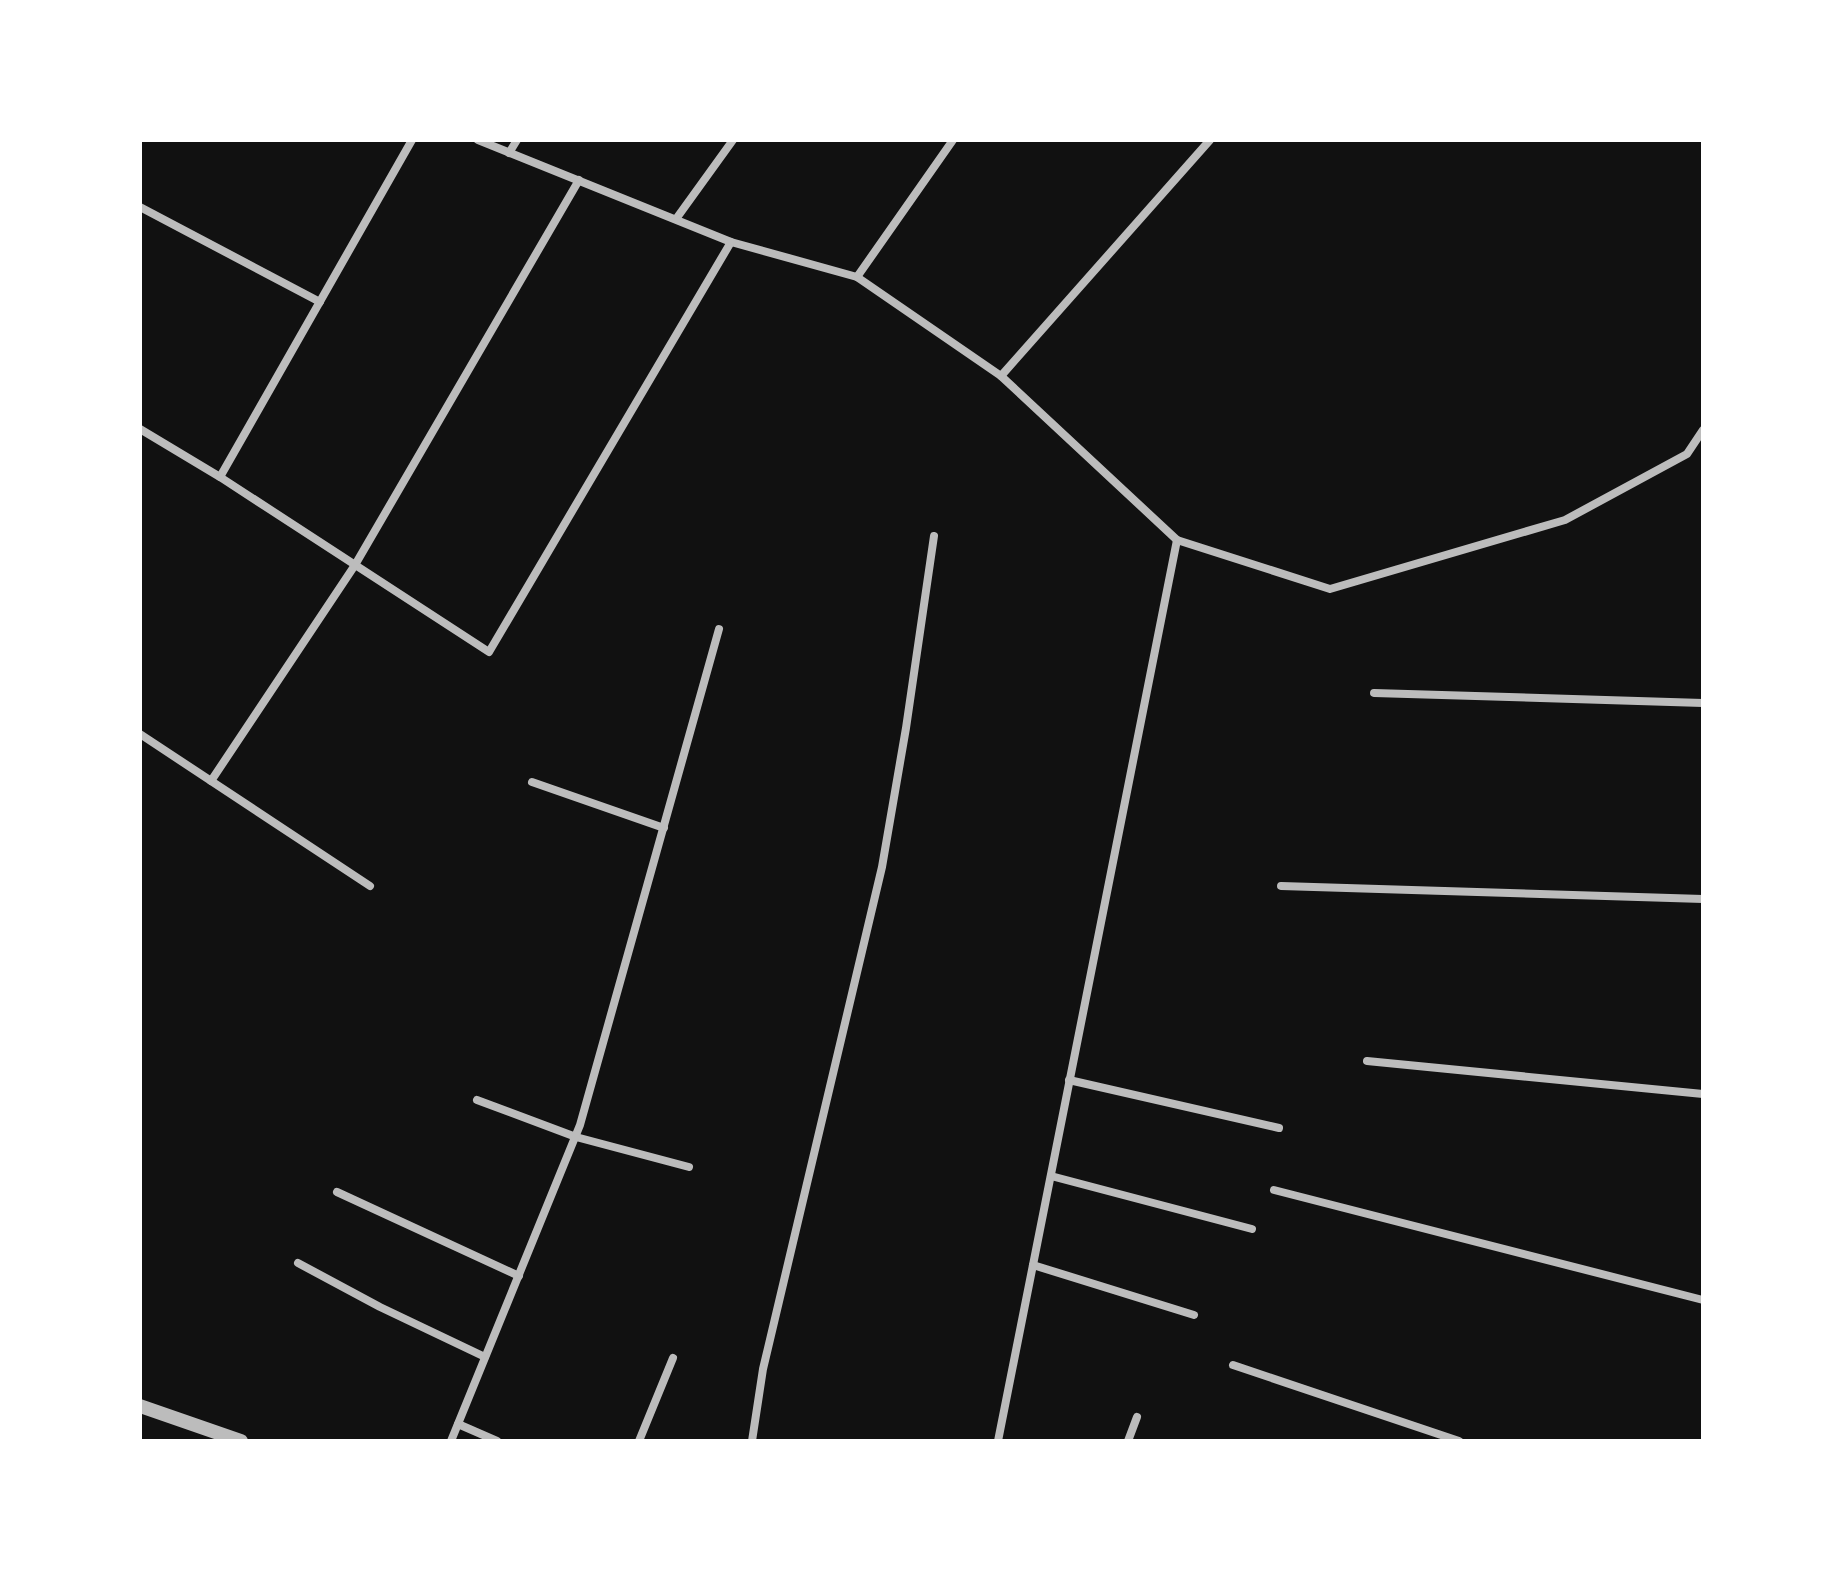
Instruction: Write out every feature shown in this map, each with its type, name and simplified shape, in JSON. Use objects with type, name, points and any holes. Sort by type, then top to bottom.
[{"type":"street","points":[[220,477],[412,140]]},
{"type":"street","points":[[478,140],[731,242],[857,277],[1001,376],[1177,540],[1330,589],[1565,520],[1687,454],[1703,430]]},
{"type":"street","points":[[509,153],[517,140]]},
{"type":"street","points":[[676,219],[733,140]]},
{"type":"street","points":[[857,277],[953,140]]},
{"type":"street","points":[[1001,376],[1210,140]]},
{"type":"street","points":[[211,781],[355,565],[579,180]]},
{"type":"street","points":[[140,207],[320,302]]},
{"type":"street","points":[[140,429],[220,477],[489,652],[731,242]]},
{"type":"street","points":[[752,1441],[763,1369],[882,867],[934,536]]},
{"type":"street","points":[[998,1441],[1177,540]]},
{"type":"street","points":[[451,1441],[576,1137],[719,629]]},
{"type":"street","points":[[1374,693],[1703,703]]},
{"type":"street","points":[[140,734],[370,886]]},
{"type":"street","points":[[532,782],[664,828]]},
{"type":"street","points":[[1281,886],[1703,899]]},
{"type":"street","points":[[1367,1061],[1703,1094]]},
{"type":"street","points":[[1069,1080],[1279,1128]]},
{"type":"street","points":[[477,1100],[576,1137],[689,1167]]},
{"type":"street","points":[[1051,1176],[1252,1229]]},
{"type":"street","points":[[1274,1190],[1703,1300]]},
{"type":"street","points":[[337,1192],[519,1276]]},
{"type":"street","points":[[298,1263],[380,1307],[485,1357]]},
{"type":"street","points":[[1033,1265],[1194,1315]]},
{"type":"street","points":[[639,1441],[673,1358]]},
{"type":"street","points":[[1233,1365],[1459,1441]]},
{"type":"street","points":[[140,1406],[241,1441]]},
{"type":"street","points":[[1128,1441],[1137,1417]]},
{"type":"street","points":[[458,1424],[497,1441]]}]
